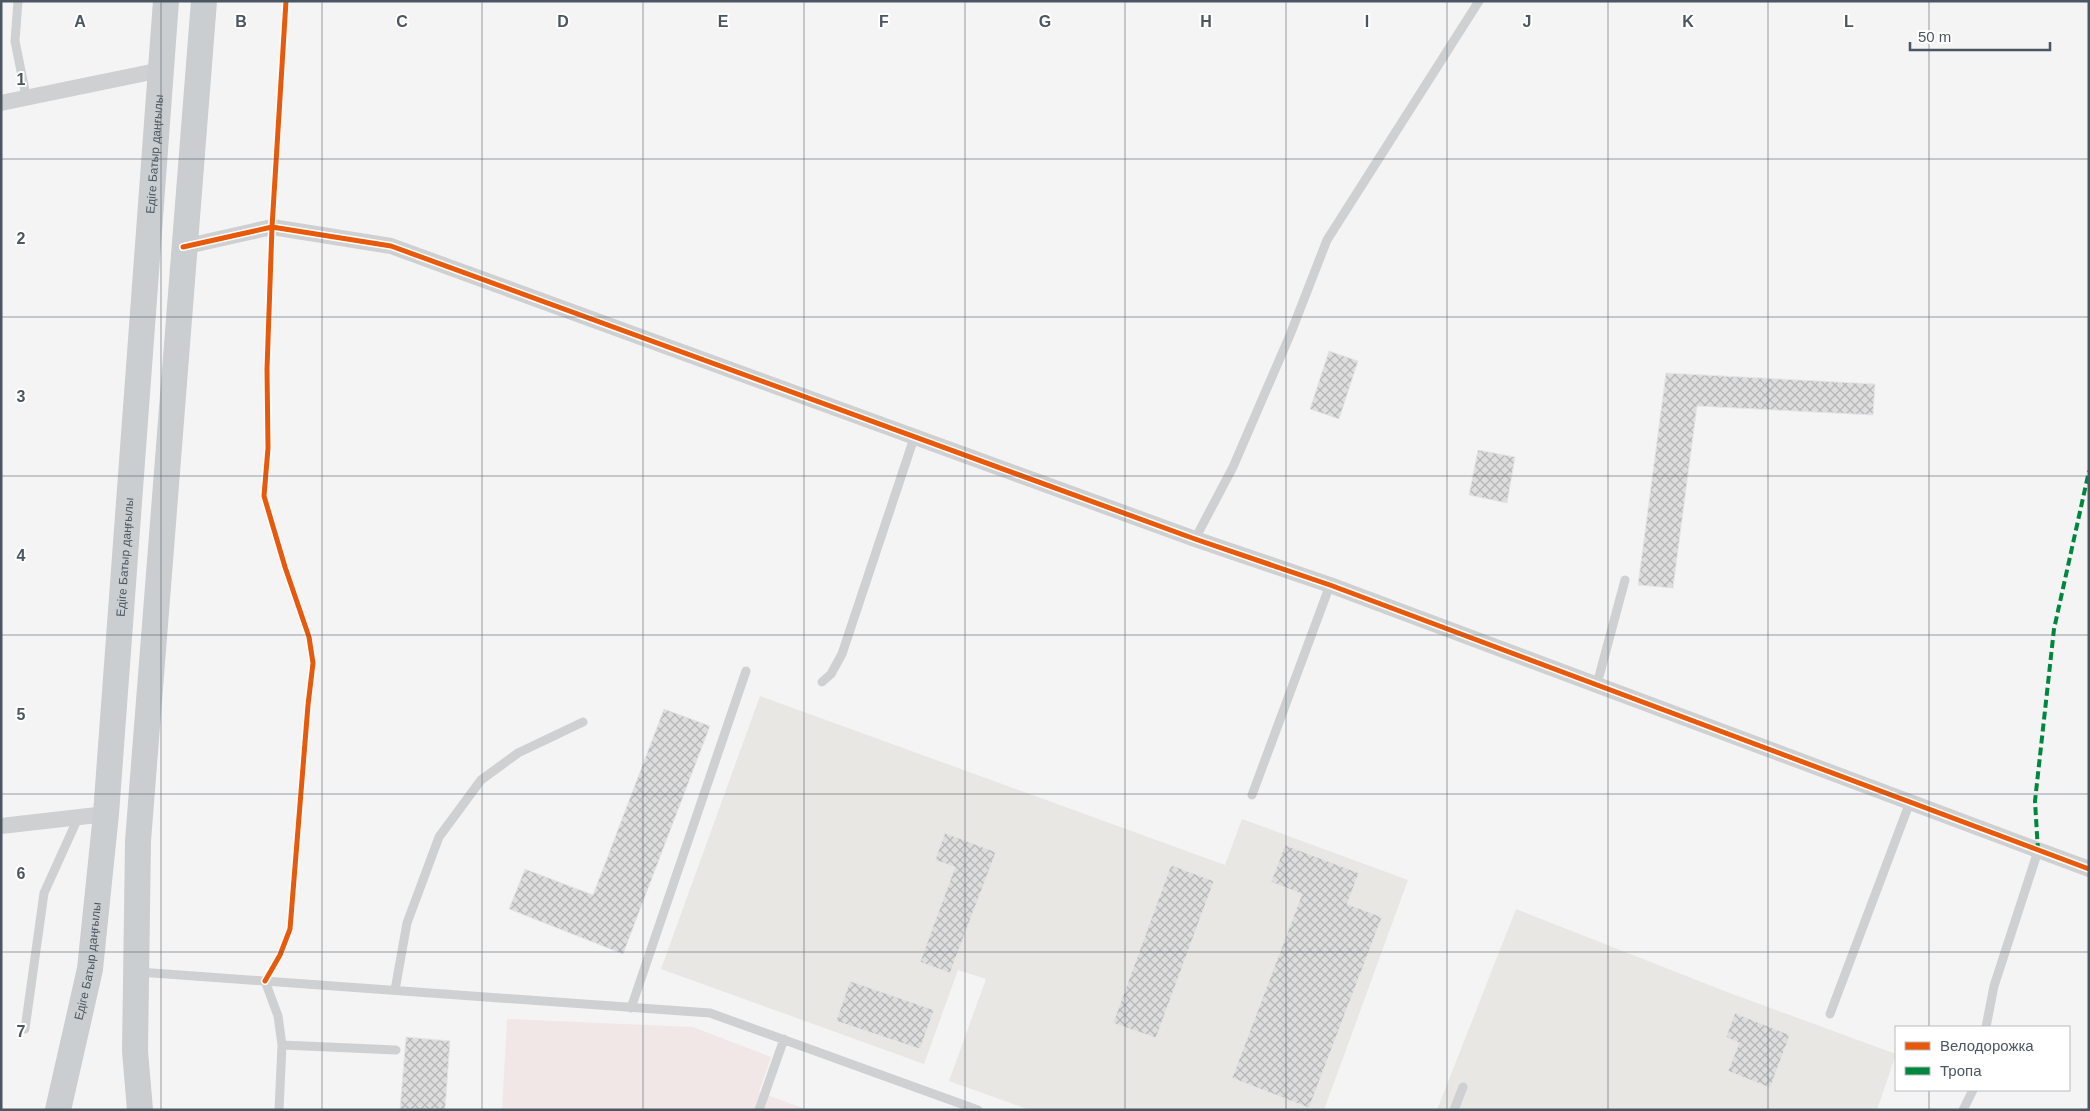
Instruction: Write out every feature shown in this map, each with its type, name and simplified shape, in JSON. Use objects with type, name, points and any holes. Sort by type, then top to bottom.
[{"type":"main road","name":"Едіге Батыр даңғылы","points":[[58,1110],[90,969],[106,814],[166,1]]},
{"type":"main road","points":[[140,1110],[135,1051],[138,841],[183,247],[204,1]]},
{"type":"street","points":[[1,103],[26,96],[161,70]]},
{"type":"street","points":[[183,247],[272,227],[391,246],[914,438],[1195,539],[1330,585],[2089,869]]},
{"type":"street","points":[[1,826],[106,814]]},
{"type":"lane","points":[[18,1],[15,41],[26,96]]},
{"type":"lane","points":[[1195,539],[1233,467],[1290,334],[1327,240],[1479,1]]},
{"type":"lane","points":[[822,682],[831,674],[842,654],[914,438]]},
{"type":"lane","points":[[1596,684],[1625,580]]},
{"type":"lane","points":[[1252,795],[1330,585]]},
{"type":"lane","points":[[631,1008],[746,671]]},
{"type":"lane","points":[[395,990],[407,923],[439,837],[481,780],[518,753],[583,722]]},
{"type":"lane","points":[[1830,1014],[1910,802]]},
{"type":"lane","points":[[25,1029],[44,893],[78,818]]},
{"type":"lane","points":[[1986,1026],[1994,986],[2038,851]]},
{"type":"lane","points":[[135,972],[710,1013],[978,1110]]},
{"type":"lane","points":[[265,981],[278,1016],[282,1045],[279,1110]]},
{"type":"lane","points":[[759,1110],[784,1040]]},
{"type":"lane","points":[[282,1045],[396,1050]]},
{"type":"lane","points":[[1454,1110],[1463,1087]]},
{"type":"lane","points":[[1963,1110],[1972,1091]]},
{"type":"shaded area","points":[[760,696],[1225,865],[1242,819],[1408,880],[1324,1110],[1030,1110],[949,1081],[986,979],[958,970],[924,1064],[661,969]]},
{"type":"shaded area","points":[[1516,909],[1727,992],[1895,1054],[1877,1110],[1437,1110]]},
{"type":"shaded area","points":[[507,1019],[693,1027],[771,1057],[759,1092],[808,1110],[502,1110]]},
{"type":"building","points":[[1329,351],[1358,361],[1339,419],[1310,409]]},
{"type":"building","points":[[1666,373],[1875,384],[1873,415],[1697,406],[1673,588],[1638,585]]},
{"type":"building","points":[[1478,450],[1515,457],[1507,503],[1469,495]]},
{"type":"building","points":[[664,709],[710,726],[623,954],[509,909],[525,869],[593,895]]},
{"type":"building","points":[[945,833],[996,852],[950,973],[920,962],[955,867],[935,860]]},
{"type":"building","points":[[1285,845],[1359,873],[1347,904],[1382,917],[1309,1108],[1232,1078],[1302,894],[1271,882]]},
{"type":"building","points":[[1171,865],[1214,881],[1156,1038],[1113,1023]]},
{"type":"building","points":[[850,981],[934,1010],[920,1049],[836,1021]]},
{"type":"building","points":[[1735,1013],[1790,1035],[1770,1088],[1728,1071],[1739,1043],[1726,1037]]},
{"type":"building","points":[[406,1037],[450,1041],[445,1110],[400,1110]]},
{"type":"marked path","points":[[2038,851],[2035,801],[2054,629],[2089,471]]},
{"type":"cycle path","points":[[265,981],[280,955],[290,929],[313,663],[309,637],[285,567],[264,496],[268,448],[267,369],[272,227],[286,1]]},
{"type":"cycle path","points":[[183,247],[272,227],[391,246],[1195,539],[1330,585],[2089,869]]}]
